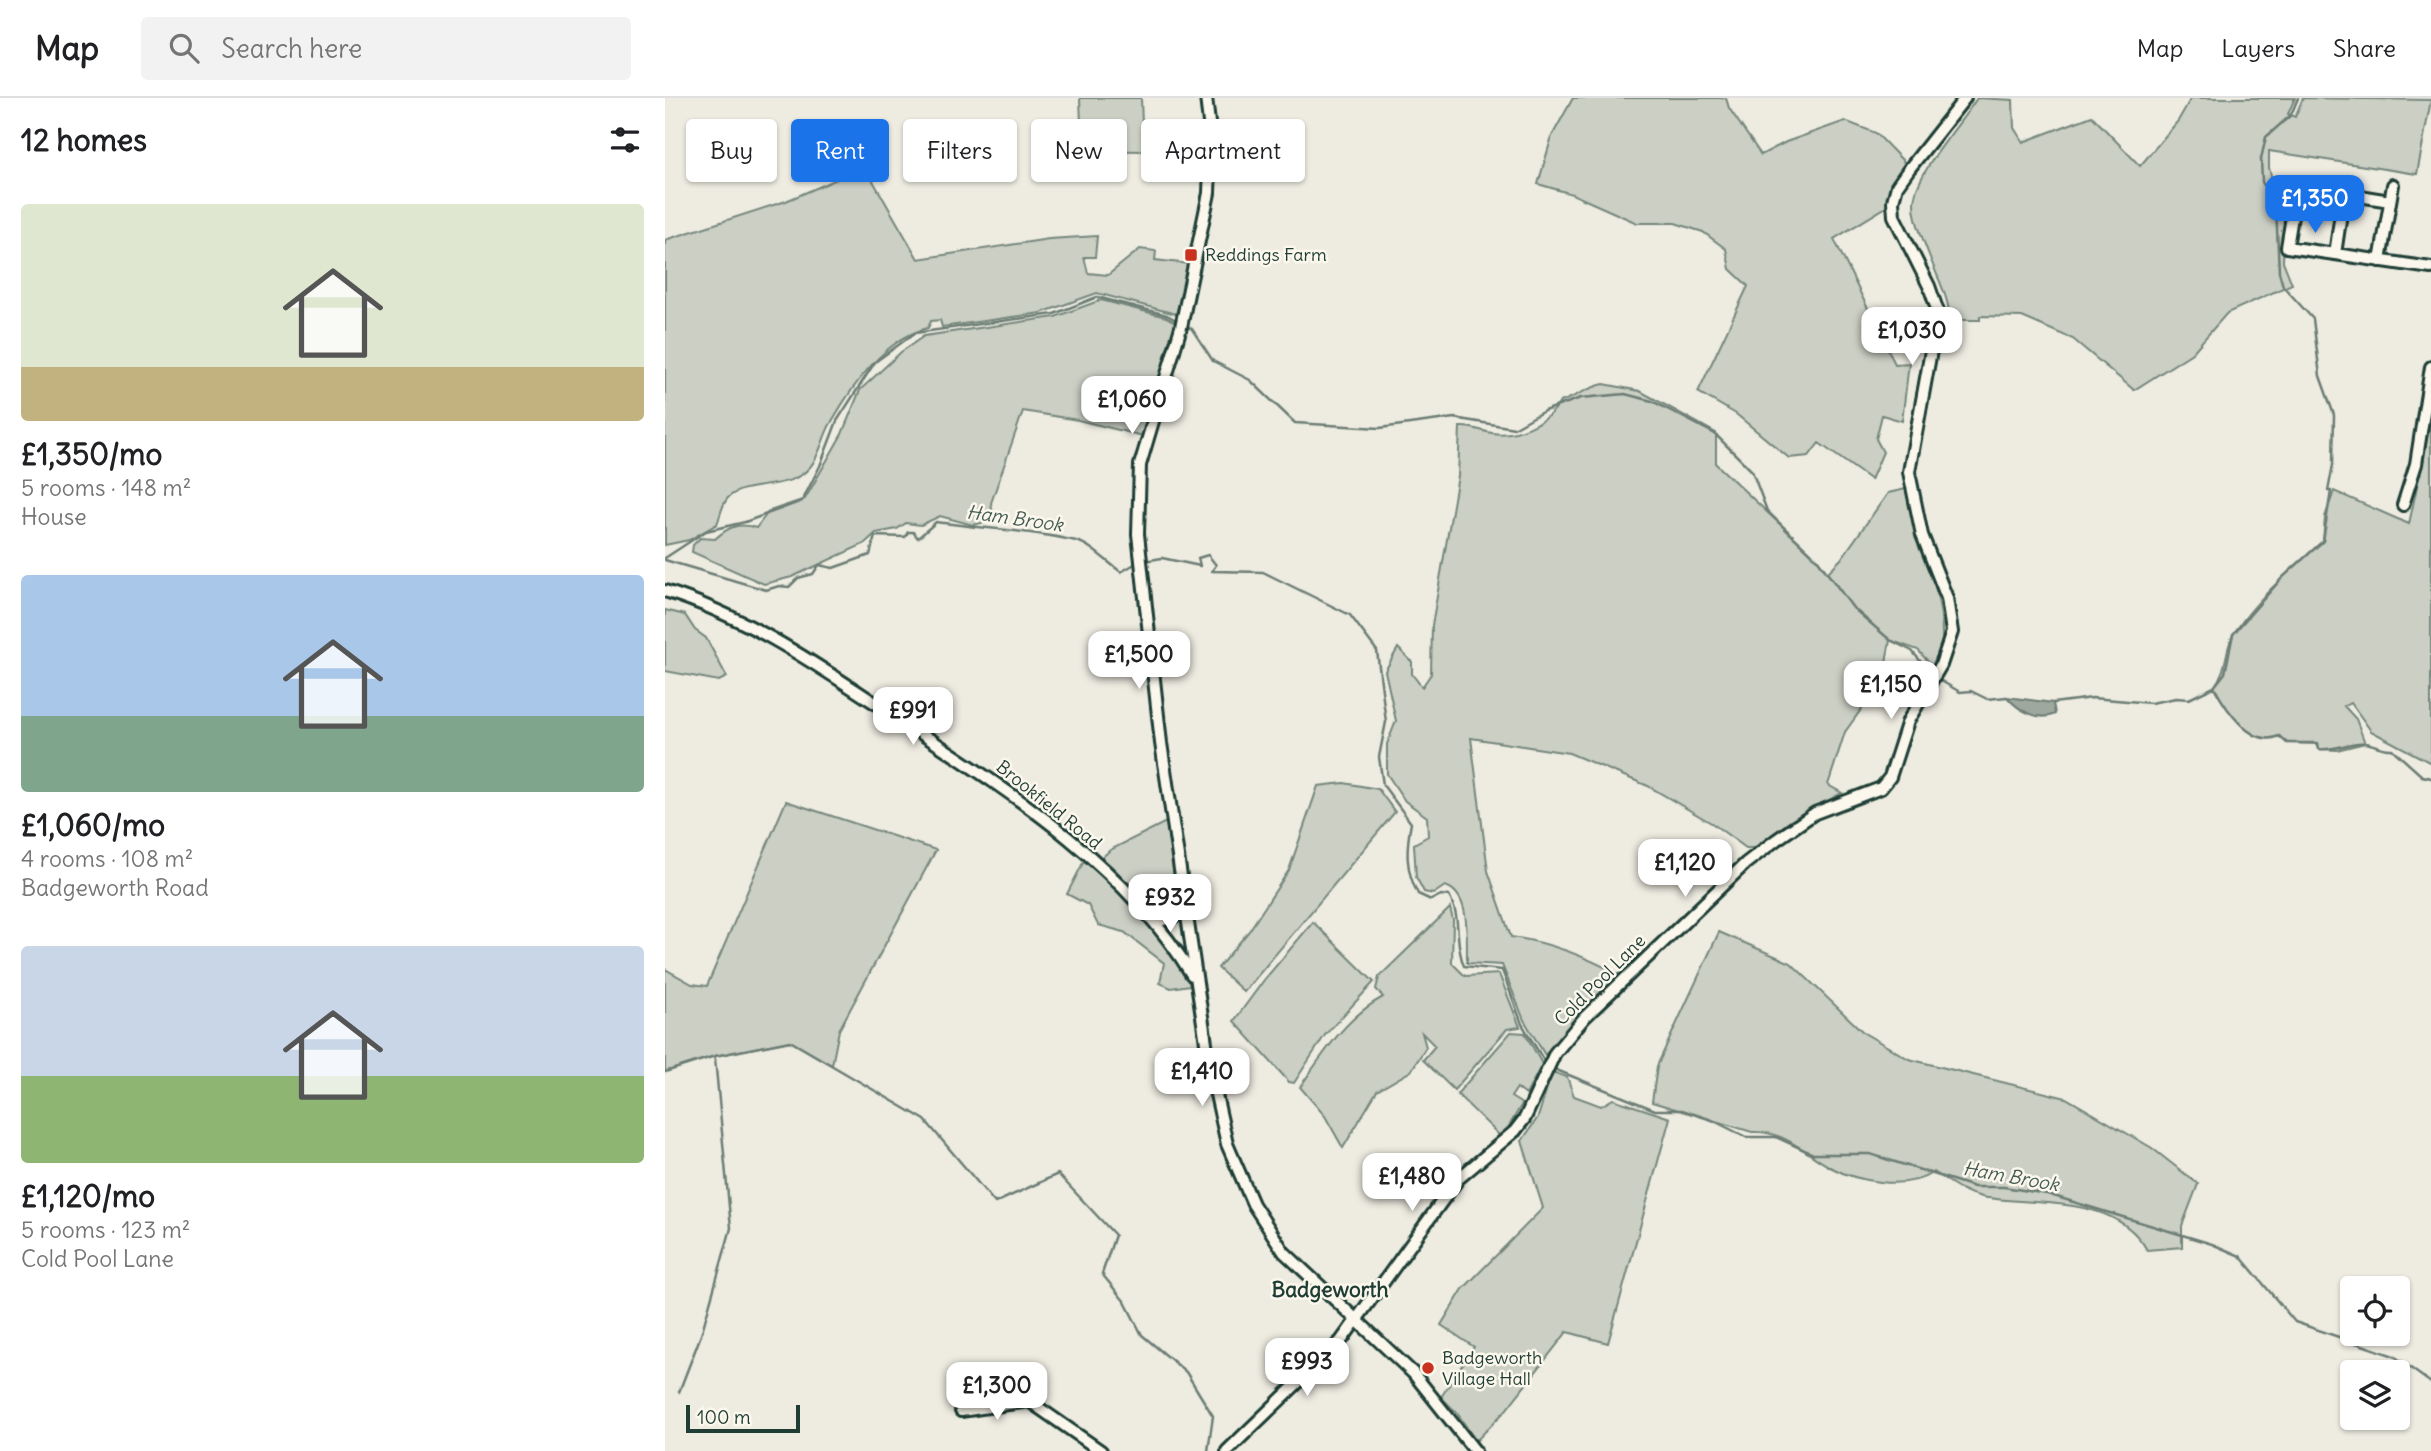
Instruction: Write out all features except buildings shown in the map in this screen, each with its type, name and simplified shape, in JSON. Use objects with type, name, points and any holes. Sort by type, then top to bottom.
[{"type":"street","points":[[1206,98],[1211,139],[1209,193],[1181,327],[1140,465],[1138,534],[1161,743],[1209,1063],[1227,1144],[1253,1204],[1284,1252],[1413,1373],[1475,1451]]},
{"type":"street","name":"Cold Pool Lane","points":[[1357,1319],[1447,1191],[1515,1131],[1525,1118],[1555,1052],[1585,1017],[1766,847],[1815,813],[1881,788],[1890,777],[1907,721],[1941,665],[1952,632],[1947,598],[1922,535],[1909,472],[1938,312],[1929,286],[1894,216],[1893,201],[1898,186],[1909,169],[1965,98]]},
{"type":"street","points":[[2380,261],[2393,185]]},
{"type":"street","points":[[2390,201],[2297,186],[2287,247],[2431,268]]},
{"type":"street","points":[[2335,254],[2344,193]]},
{"type":"street","points":[[2403,505],[2416,464],[2431,367]]},
{"type":"street","name":"Brookfield Road","points":[[665,591],[736,617],[777,640],[988,777],[1075,845],[1150,917],[1174,945],[1196,981]]},
{"type":"street","points":[[1150,917],[1163,920],[1186,912]]},
{"type":"street","points":[[1174,945],[1187,946],[1190,938]]},
{"type":"street","points":[[1227,1451],[1341,1341],[1357,1319]]},
{"type":"street","points":[[961,1411],[1030,1401],[1101,1451]]},
{"type":"shaded area","points":[[1080,98],[1141,98],[1141,151],[1127,151],[1127,119],[1081,119]]},
{"type":"shaded area","points":[[1573,98],[1726,98],[1729,108],[1761,155],[1786,142],[1845,121],[1876,133],[1905,163],[1892,184],[1886,207],[1834,239],[1895,364],[1909,363],[1902,421],[1882,415],[1876,439],[1883,452],[1871,480],[1819,443],[1809,456],[1789,458],[1736,414],[1698,392],[1748,286],[1730,269],[1726,249],[1703,232],[1675,223],[1637,223],[1572,194],[1538,184],[1552,136]]},
{"type":"shaded area","points":[[1977,98],[2013,100],[2014,128],[2023,142],[2092,116],[2140,166],[2178,121],[2191,98],[2295,98],[2288,114],[2295,117],[2303,98],[2431,100],[2417,174],[2269,151],[2269,168],[2285,225],[2283,261],[2292,284],[2227,313],[2192,353],[2134,390],[2073,339],[2022,317],[1980,316],[1980,320],[1950,320],[1945,295],[1917,223],[1914,203],[1922,178],[1939,149]]},
{"type":"shaded area","points":[[830,182],[874,182],[918,259],[1049,239],[1097,236],[1095,257],[1084,257],[1088,273],[1108,275],[1140,249],[1156,251],[1155,260],[1190,264],[1176,314],[1097,293],[1041,313],[942,327],[940,320],[931,321],[928,328],[912,333],[898,342],[871,365],[839,409],[819,452],[810,467],[801,475],[791,480],[735,493],[725,502],[717,524],[689,540],[665,545],[665,240],[786,201]]},
{"type":"shaded area","points":[[1101,300],[1166,317],[1175,322],[1143,436],[1078,420],[1023,411],[991,503],[994,520],[973,525],[940,516],[921,525],[906,523],[897,529],[876,533],[864,544],[792,577],[764,584],[692,552],[693,545],[700,538],[715,539],[725,531],[739,526],[756,528],[769,511],[805,499],[842,434],[860,390],[901,352],[924,336],[1055,317]]},
{"type":"shaded area","points":[[1604,384],[1640,391],[1716,433],[1716,464],[1817,559],[1827,573],[1841,559],[1888,493],[1906,489],[1939,602],[1942,640],[1932,666],[1918,650],[1890,640],[1883,679],[1845,732],[1828,785],[1842,793],[1790,821],[1755,848],[1746,848],[1713,824],[1648,786],[1569,753],[1471,738],[1488,871],[1511,937],[1540,942],[1567,951],[1620,975],[1545,1055],[1524,1020],[1502,965],[1467,963],[1466,919],[1460,898],[1445,886],[1433,894],[1424,892],[1416,877],[1414,844],[1428,836],[1427,817],[1405,801],[1387,774],[1387,744],[1396,721],[1385,671],[1398,648],[1412,662],[1412,674],[1422,687],[1431,674],[1432,625],[1458,476],[1460,427],[1492,433],[1511,433],[1540,422],[1555,410],[1560,402]]},
{"type":"shaded area","points":[[2431,420],[2431,763],[2371,731],[2351,703],[2344,706],[2356,719],[2365,743],[2337,750],[2319,749],[2317,744],[2287,743],[2279,736],[2269,738],[2249,731],[2224,704],[2214,687],[2222,672],[2232,638],[2265,595],[2323,541],[2325,517],[2334,491],[2409,524]]},
{"type":"shaded area","points":[[665,610],[685,615],[695,630],[706,638],[727,677],[719,681],[665,671]]},
{"type":"shaded area","points":[[2007,697],[2053,703],[2055,714],[2035,716]]},
{"type":"shaded area","points":[[1344,783],[1378,789],[1395,812],[1244,992],[1218,968],[1249,931],[1289,870],[1318,786]]},
{"type":"shaded area","points":[[786,801],[936,850],[839,1030],[832,1065],[790,1041],[715,1056],[665,1072],[665,969],[692,984],[707,986]]},
{"type":"shaded area","points":[[1166,822],[1177,894],[1174,900],[1146,917],[1183,969],[1190,985],[1171,988],[1160,983],[1164,963],[1124,932],[1098,925],[1088,905],[1067,894],[1085,859],[1093,866],[1110,850]]},
{"type":"shaded area","points":[[1450,908],[1453,920],[1452,963],[1465,976],[1499,974],[1520,1027],[1507,1029],[1454,1090],[1423,1060],[1435,1046],[1422,1033],[1426,1047],[1411,1071],[1377,1091],[1343,1148],[1325,1116],[1300,1087],[1347,1026],[1383,997],[1376,989],[1379,977]]},
{"type":"shaded area","points":[[1313,922],[1374,982],[1325,1035],[1294,1083],[1289,1082],[1234,1021],[1264,980]]},
{"type":"shaded area","points":[[1719,932],[1791,963],[1864,1033],[1909,1059],[2066,1098],[2152,1148],[2198,1184],[2182,1226],[2182,1247],[2147,1250],[2133,1232],[2115,1219],[2095,1211],[2049,1203],[1982,1197],[1963,1190],[1934,1172],[1923,1178],[1896,1183],[1854,1177],[1830,1167],[1784,1138],[1752,1132],[1652,1102],[1657,1066]]},
{"type":"shaded area","points":[[1511,1032],[1525,1033],[1542,1064],[1526,1095],[1517,1088],[1511,1097],[1522,1104],[1502,1138],[1457,1094]]},
{"type":"shaded area","points":[[1552,1072],[1567,1077],[1574,1096],[1601,1106],[1613,1099],[1670,1118],[1608,1343],[1567,1332],[1506,1410],[1476,1441],[1457,1413],[1441,1397],[1474,1347],[1441,1325],[1463,1289],[1543,1208],[1522,1141],[1538,1117]]},
{"type":"waterway","points":[[2053,703],[2092,698],[2151,703],[2176,698],[2189,699],[2214,687],[2225,673],[2233,634],[2282,578],[2323,541],[2331,491],[2328,491],[2333,465],[2334,415],[2320,376],[2313,319],[2283,286],[2279,272],[2276,207],[2262,182],[2261,159],[2266,137],[2291,115],[2298,98]]},
{"type":"waterway","points":[[665,558],[706,531],[745,522],[802,501],[820,466],[837,421],[875,362],[915,333],[1054,314],[1097,297],[1167,315],[1178,321]]},
{"type":"waterway","points":[[1184,324],[1192,329],[1213,361],[1250,380],[1295,423],[1380,428],[1454,418],[1514,428],[1544,411],[1581,398],[1625,394],[1652,401],[1715,434],[1752,471],[1767,511],[1817,559],[1853,608],[1890,640],[1912,651],[1931,674]]},
{"type":"waterway","name":"Ham Brook","points":[[665,560],[766,590],[779,586],[789,587],[798,578],[813,574],[819,565],[833,568],[870,555],[875,536],[905,537],[908,532],[913,532],[918,538],[936,522],[1076,541],[1093,550],[1121,572],[1138,562]]},
{"type":"waterway","name":"Ham Brook","points":[[1144,561],[1162,558],[1200,566],[1198,558],[1208,555],[1216,565],[1212,571],[1263,572],[1350,615],[1377,651],[1386,722],[1379,757],[1383,785],[1411,823],[1408,859],[1414,885],[1418,894],[1431,900],[1441,895],[1449,896],[1455,913],[1464,966],[1502,970],[1522,1024],[1544,1061]]},
{"type":"waterway","points":[[1936,678],[1960,692],[1971,691],[1987,699],[2007,697]]},
{"type":"waterway","points":[[2214,687],[2240,724],[2259,737],[2279,736],[2287,743],[2318,743],[2319,749],[2360,743],[2392,749],[2422,776],[2431,778]]},
{"type":"waterway","points":[[665,1072],[715,1056],[790,1041],[925,1120],[995,1203],[1058,1174],[1115,1235],[1102,1274],[1125,1302],[1142,1335],[1186,1372],[1213,1416],[1208,1451]]},
{"type":"waterway","points":[[679,1392],[701,1335],[731,1228],[715,1058]]},
{"type":"waterway","name":"Ham Brook","points":[[1554,1069],[1655,1110],[1682,1110],[1712,1120],[1746,1137],[1776,1137],[1813,1154],[1870,1154],[1974,1187],[2004,1187],[2047,1194],[2212,1244],[2240,1256],[2295,1322],[2394,1356],[2431,1383]]},
{"type":"place","name":"Reddings Farm","points":[[1191,255]]},
{"type":"place","name":"Badgeworth Village Hall","points":[[1428,1368]]},
{"type":"district","name":"Badgeworth","points":[[1330,1290]]}]
